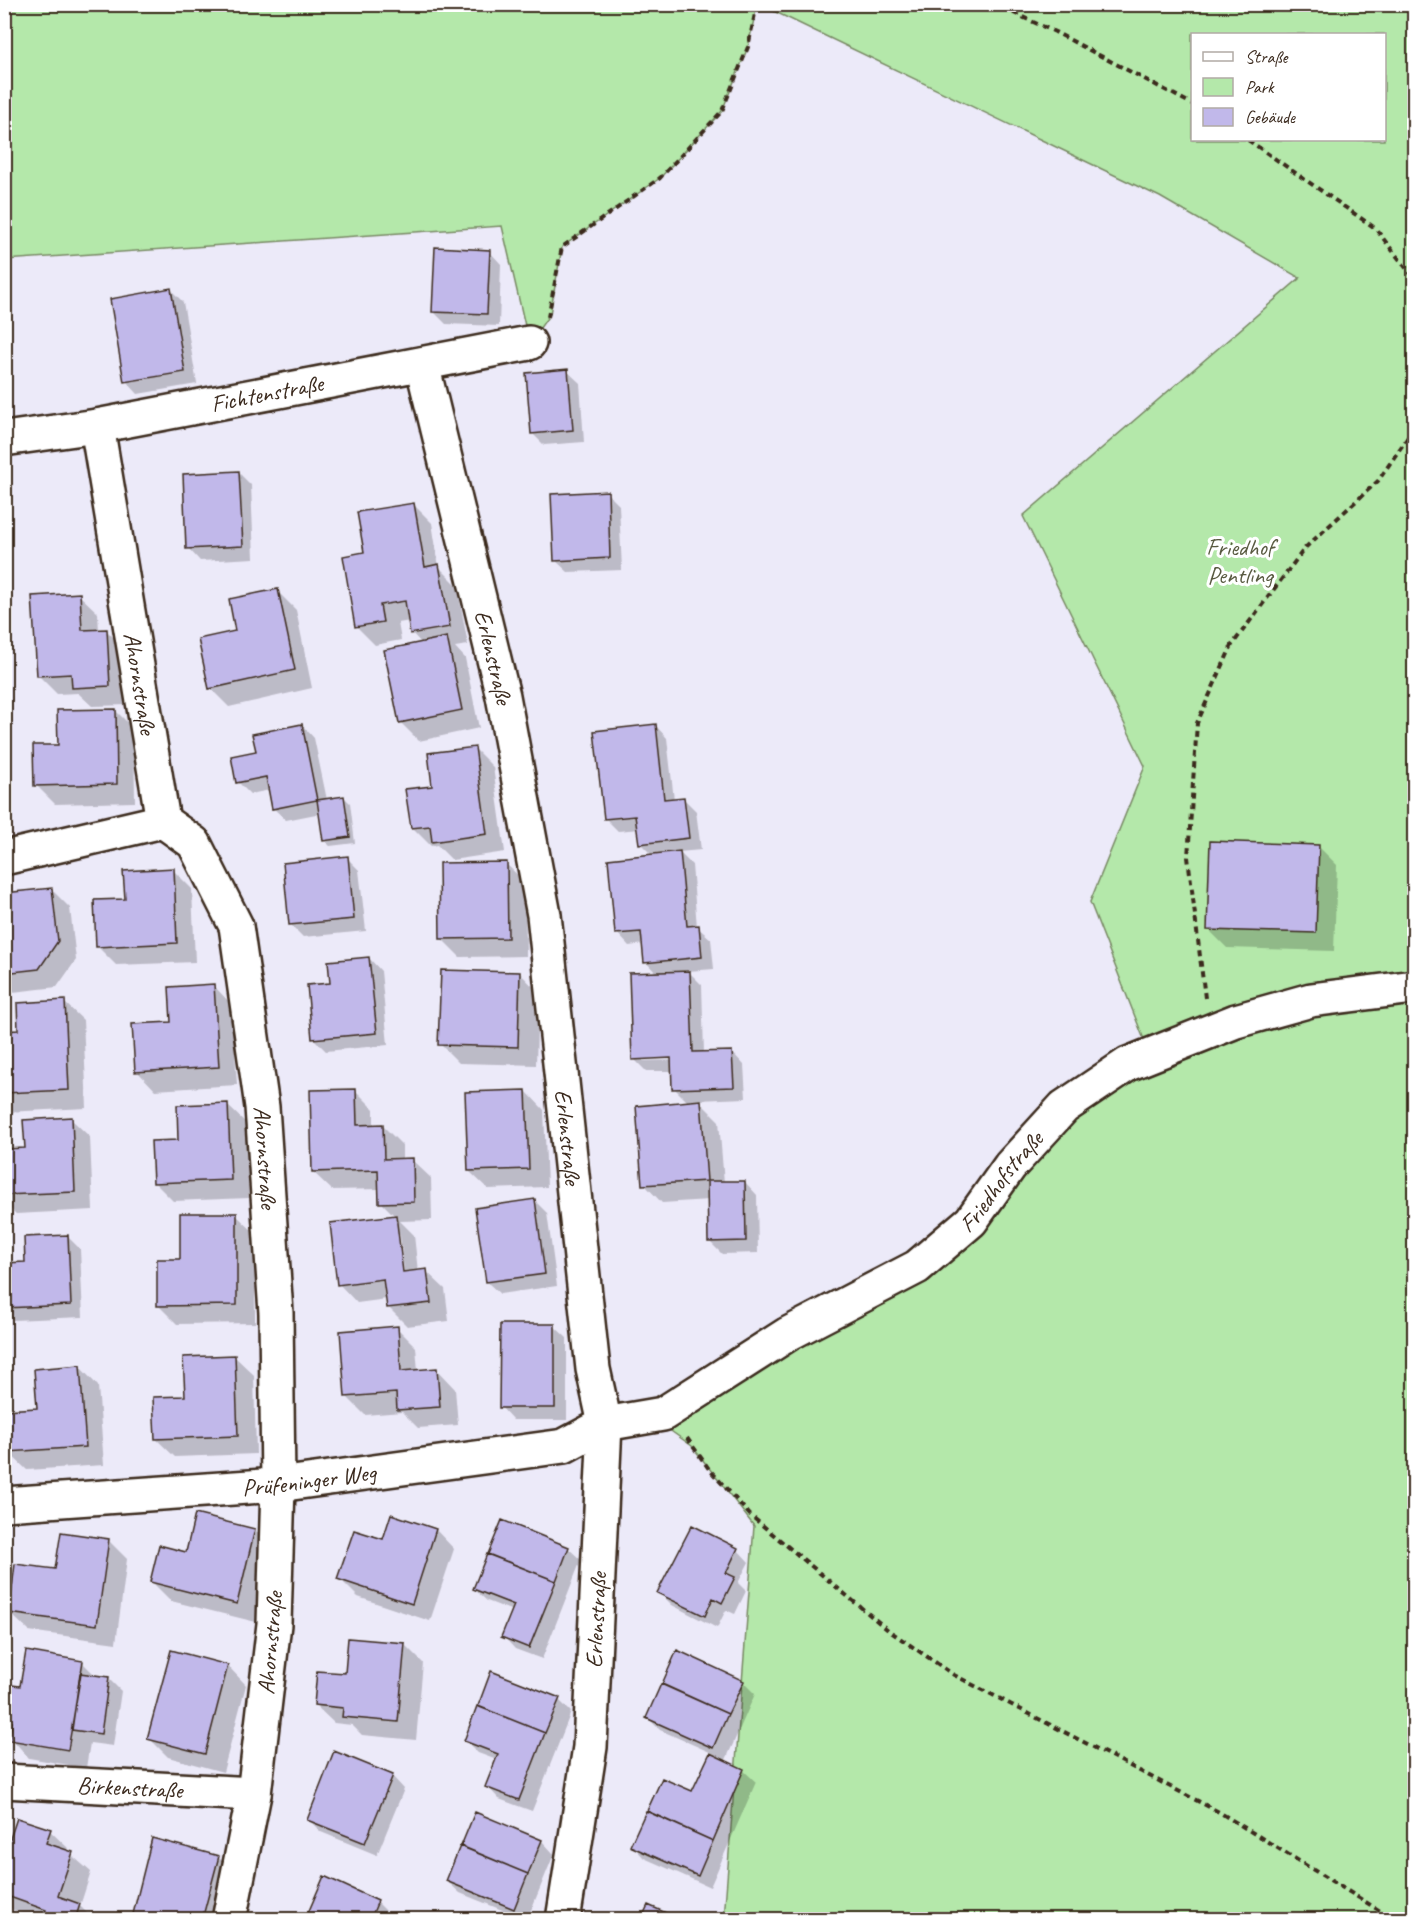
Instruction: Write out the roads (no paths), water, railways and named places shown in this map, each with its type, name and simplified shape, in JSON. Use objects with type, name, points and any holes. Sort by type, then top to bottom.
[{"type":"street","name":"Fichtenstraße","points":[[4,439],[97,426],[529,344]]},
{"type":"street","name":"Erlenstraße","points":[[422,364],[503,696],[544,915],[593,1369],[605,1424],[590,1747],[563,1920]]},
{"type":"street","name":"Ahornstraße","points":[[97,426],[163,820],[194,843],[236,926],[262,1107],[276,1313],[278,1485],[274,1624],[254,1794],[229,1920]]},
{"type":"street","points":[[4,858],[163,820]]},
{"type":"street","name":"Friedhofstraße","points":[[605,1424],[663,1414],[788,1334],[917,1268],[971,1221],[1010,1166],[1064,1107],[1128,1064],[1236,1021],[1311,1000],[1414,987]]},
{"type":"street","name":"Prüfeninger Weg","points":[[4,1504],[278,1485],[564,1446],[605,1424]]},
{"type":"street","name":"Birkenstraße","points":[[4,1781],[254,1794]]},
{"type":"park label","name":"Friedhof Pentling","points":[[1240,561]]}]
